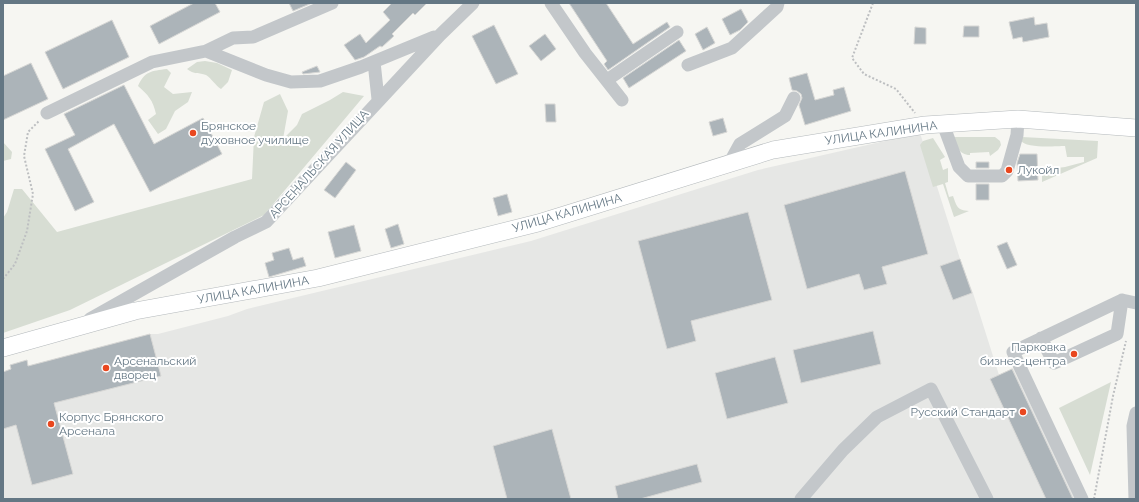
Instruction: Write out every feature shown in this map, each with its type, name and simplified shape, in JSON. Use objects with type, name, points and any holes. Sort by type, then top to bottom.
[{"type":"main road","name":"УЛИЦА КАЛИНИНА","points":[[3,348],[77,326],[135,311],[318,278],[530,225],[773,150],[925,125],[1018,119],[1136,128]]},
{"type":"street","points":[[47,113],[152,62],[206,51],[233,38],[253,36],[332,3]]},
{"type":"street","name":"АРСЕНАЛЬСКАЯ УЛИЦА","points":[[77,326],[228,241],[266,222],[378,99],[440,34],[473,3]]},
{"type":"street","points":[[551,3],[585,53],[622,100]]},
{"type":"street","points":[[688,65],[732,48],[777,7],[778,3]]},
{"type":"street","points":[[606,80],[677,32]]},
{"type":"street","points":[[206,51],[266,75],[291,82],[320,81],[374,62],[440,34]]},
{"type":"street","points":[[374,62],[378,99]]},
{"type":"street","points":[[729,164],[740,144],[785,116],[794,98]]},
{"type":"street","points":[[943,124],[958,167],[968,176],[1002,176],[1007,171],[1017,135],[1018,119]]},
{"type":"street","points":[[1082,499],[1013,352],[1122,300],[1136,303]]},
{"type":"street","points":[[1042,338],[1054,364],[1117,334],[1122,300]]},
{"type":"street","points":[[801,499],[843,450],[877,417],[931,389],[987,499]]},
{"type":"street","points":[[1135,498],[1133,426],[1136,413]]},
{"type":"path","points":[[873,3],[852,58],[864,74],[896,89],[925,125]]},
{"type":"path","points":[[3,278],[15,264],[27,231],[33,194],[24,156],[28,132],[47,113]]},
{"type":"path","points":[[1094,499],[1113,396],[1128,334]]},
{"type":"shaded area","points":[[205,61],[217,63],[232,70],[228,82],[221,89],[206,75],[192,72],[187,69],[197,62]]},
{"type":"shaded area","points":[[167,69],[171,73],[164,87],[173,94],[192,92],[188,102],[175,111],[166,129],[158,134],[148,120],[156,114],[152,101],[138,86],[143,77],[149,73]]},
{"type":"shaded area","points":[[343,92],[364,96],[264,215],[70,310],[3,333],[3,218],[7,212],[14,189],[22,189],[57,232],[252,179],[254,137],[264,102],[280,94],[288,111],[283,139],[297,125],[302,114]]},
{"type":"shaded area","points":[[920,133],[999,375],[1013,368],[1076,499],[3,499],[3,372],[11,369],[10,365],[27,360],[28,366],[150,334],[158,334],[228,316],[247,309],[531,241],[758,170]]},
{"type":"shaded area","points":[[953,137],[995,137],[1000,141],[1001,145],[998,150],[990,156],[989,152],[970,153],[970,155],[966,155],[958,149]]},
{"type":"shaded area","points":[[1022,137],[1098,141],[1097,158],[1042,182],[1042,170],[1065,167],[1084,162],[1084,157],[1067,157],[1065,146],[1028,145],[1020,140]]},
{"type":"shaded area","points":[[933,138],[945,157],[940,160],[943,170],[948,168],[948,182],[945,183],[949,197],[953,196],[960,209],[969,211],[954,217],[943,184],[933,187],[920,145],[923,141]]},
{"type":"shaded area","points":[[3,142],[12,152],[11,159],[3,161]]},
{"type":"shaded area","points":[[1111,382],[1090,475],[1059,408]]},
{"type":"building","points":[[194,3],[215,3],[220,12],[159,44],[150,26]]},
{"type":"building","points":[[289,3],[312,3],[293,11]]},
{"type":"building","points":[[392,3],[427,3],[415,15],[413,13],[392,34],[394,36],[382,47],[380,46],[364,57],[355,60],[344,45],[360,34],[366,43],[390,20],[383,12]]},
{"type":"building","points":[[569,3],[606,3],[633,44],[667,22],[670,27],[608,70],[604,64],[607,61]]},
{"type":"building","points":[[741,9],[748,22],[740,30],[730,35],[722,19]]},
{"type":"building","points":[[1034,17],[1035,25],[1047,23],[1049,37],[1023,42],[1022,37],[1013,39],[1009,22]]},
{"type":"building","points":[[112,20],[129,57],[63,89],[45,52]]},
{"type":"building","points":[[494,25],[518,74],[496,84],[472,36]]},
{"type":"building","points":[[964,26],[979,26],[979,37],[963,37]]},
{"type":"building","points":[[707,27],[715,43],[703,50],[695,34]]},
{"type":"building","points":[[915,27],[926,28],[926,44],[914,44]]},
{"type":"building","points":[[545,34],[556,49],[541,61],[529,46]]},
{"type":"building","points":[[679,40],[686,51],[629,88],[623,78]]},
{"type":"building","points":[[31,63],[48,99],[3,120],[3,76]]},
{"type":"building","points":[[317,66],[320,72],[303,74],[302,72]]},
{"type":"building","points":[[807,73],[815,100],[834,95],[833,90],[844,87],[851,111],[805,125],[799,105],[802,98],[801,94],[792,90],[789,78]]},
{"type":"building","name":"Брянское духовное училище","points":[[124,85],[154,144],[203,118],[222,154],[150,192],[114,124],[68,149],[94,202],[75,211],[45,149],[75,135],[64,114]]},
{"type":"building","points":[[545,104],[555,104],[556,122],[546,122]]},
{"type":"building","points":[[723,118],[727,132],[713,136],[709,122]]},
{"type":"building","points":[[1020,154],[1037,154],[1038,180],[1018,181],[1017,163]]},
{"type":"building","points":[[346,162],[356,170],[335,198],[324,190]]},
{"type":"building","points":[[976,162],[989,162],[989,168],[976,168]]},
{"type":"building","points":[[905,171],[928,254],[882,267],[887,284],[864,290],[859,274],[807,289],[784,205]]},
{"type":"building","points":[[976,184],[989,184],[989,200],[976,200]]},
{"type":"building","points":[[507,194],[512,212],[498,216],[493,198]]},
{"type":"building","points":[[748,212],[772,300],[691,321],[696,341],[667,349],[638,241]]},
{"type":"building","points":[[398,224],[404,244],[391,248],[385,229]]},
{"type":"building","points":[[354,225],[361,251],[335,258],[328,232]]},
{"type":"building","points":[[1007,242],[1017,265],[1007,269],[997,246]]},
{"type":"building","points":[[289,248],[293,260],[303,257],[306,266],[269,277],[265,263],[274,260],[272,253]]},
{"type":"building","points":[[960,259],[972,293],[953,300],[940,266]]},
{"type":"building","points":[[873,331],[881,364],[801,383],[793,350]]},
{"type":"building","points":[[150,334],[161,376],[54,403],[73,474],[32,485],[16,425],[3,429],[3,372],[11,369],[10,365],[27,360],[28,366]]},
{"type":"building","points":[[775,357],[788,403],[727,419],[715,373]]},
{"type":"building","points":[[1012,369],[1073,499],[1046,499],[990,379]]},
{"type":"building","points":[[552,429],[571,499],[507,499],[493,446]]},
{"type":"building","points":[[697,464],[702,482],[640,499],[618,499],[615,486]]},
{"type":"place","name":"Брянское духовное училище","points":[[193,133]]},
{"type":"place","name":"Лукойл","points":[[1009,170]]},
{"type":"place","name":"Парковка бизнес-центра","points":[[1074,354]]},
{"type":"place","name":"Арсенальский дворец","points":[[106,368]]},
{"type":"place","name":"Русский Стандарт","points":[[1023,412]]},
{"type":"place","name":"Корпус Брянского Арсенала","points":[[51,424]]}]
